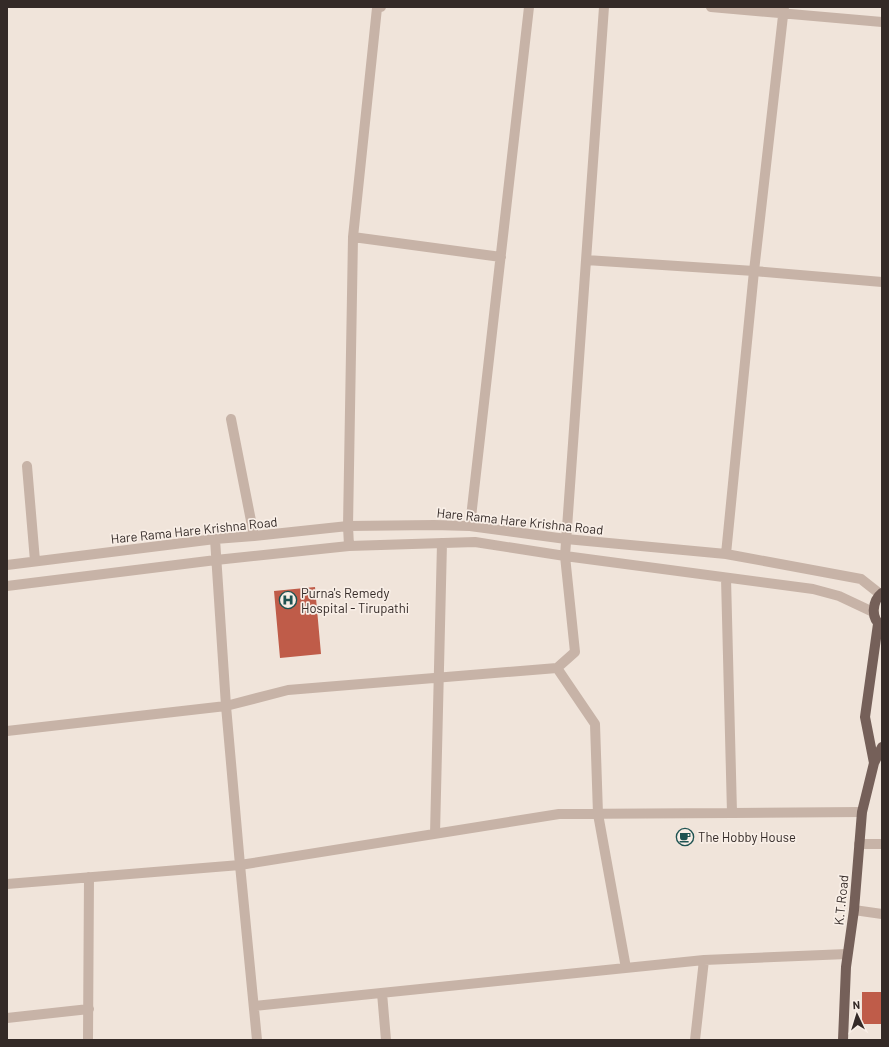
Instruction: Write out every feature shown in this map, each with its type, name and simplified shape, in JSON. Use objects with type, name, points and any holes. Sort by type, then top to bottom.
[{"type":"main road","points":[[880,625],[873,612],[874,602],[881,593]]},
{"type":"main road","name":"K.T.Road","points":[[874,764],[865,718],[880,625]]},
{"type":"main road","name":"K.T.Road","points":[[843,1040],[847,954],[854,910],[862,812],[874,764],[882,747]]},
{"type":"street","points":[[349,546],[348,526],[353,237],[377,8],[381,7]]},
{"type":"street","points":[[470,526],[529,7]]},
{"type":"street","points":[[7,731],[226,706],[288,690],[557,668],[575,652],[565,556],[604,7]]},
{"type":"street","points":[[711,7],[783,10],[882,22]]},
{"type":"street","points":[[726,554],[754,271],[783,10]]},
{"type":"street","points":[[353,237],[501,257]]},
{"type":"street","points":[[586,260],[754,271],[882,282]]},
{"type":"street","points":[[231,419],[254,536]]},
{"type":"street","points":[[27,466],[35,561]]},
{"type":"street","name":"Hare Rama Hare Krishna Road","points":[[7,565],[214,538],[254,536],[348,526],[470,526],[566,539],[726,554],[861,579],[881,593]]},
{"type":"street","points":[[214,538],[226,706],[257,1040]]},
{"type":"street","name":"Hare Rama Hare Krishna Road","points":[[7,586],[216,560],[349,546],[475,542],[565,556],[813,589],[839,596],[873,612]]},
{"type":"street","points":[[435,834],[442,543]]},
{"type":"street","points":[[726,578],[732,813]]},
{"type":"street","points":[[557,668],[595,724],[598,814],[626,968]]},
{"type":"street","points":[[7,884],[240,865],[559,814],[862,812]]},
{"type":"street","points":[[859,844],[882,844]]},
{"type":"street","points":[[88,1040],[89,877]]},
{"type":"street","points":[[854,910],[882,914]]},
{"type":"street","points":[[254,1006],[704,960],[847,954]]},
{"type":"street","points":[[695,1040],[704,960]]},
{"type":"street","points":[[382,993],[386,1040]]},
{"type":"street","points":[[7,1018],[89,1009]]},
{"type":"building","points":[[315,587],[321,654],[280,658],[274,591]]},
{"type":"building","points":[[862,992],[882,992],[882,1024],[862,1024]]},
{"type":"place","name":"Purna's Remedy Hospital - Tirupathi","points":[[288,600]]},
{"type":"place","name":"The Hobby House","points":[[685,837]]}]
